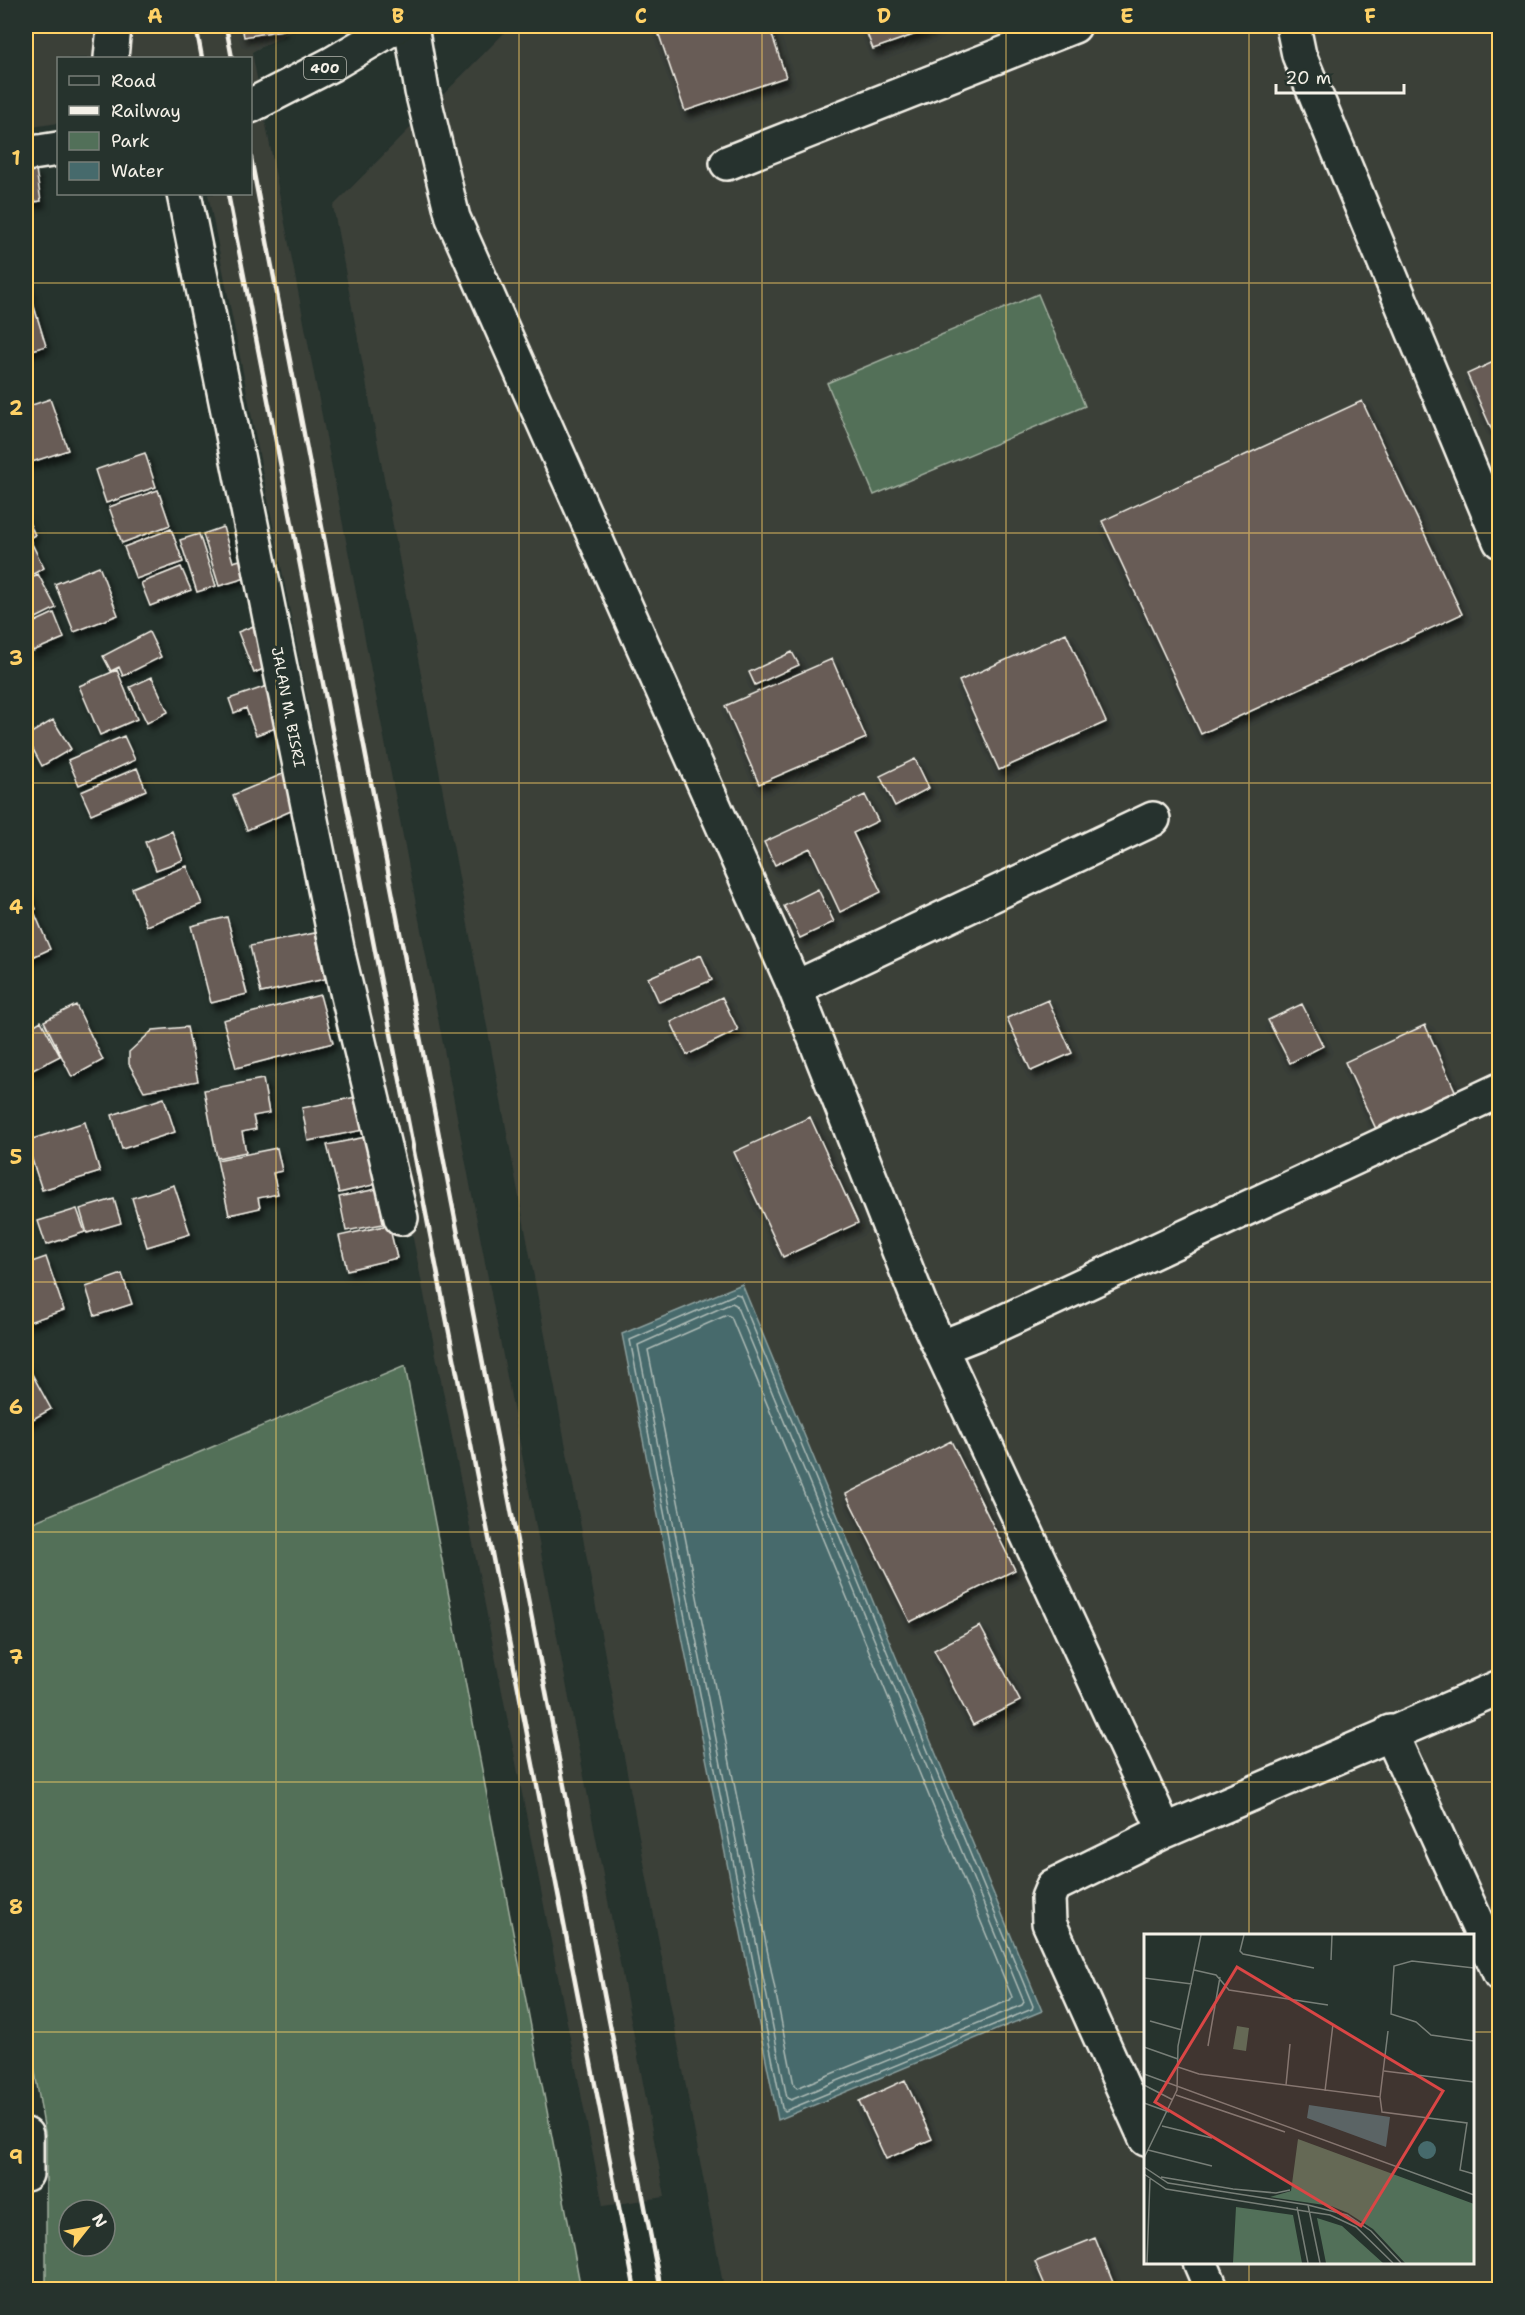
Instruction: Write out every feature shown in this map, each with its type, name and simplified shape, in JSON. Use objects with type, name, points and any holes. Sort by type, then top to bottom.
[{"type":"street","points":[[111,57],[114,26]]},
{"type":"street","name":"400","points":[[252,105],[332,64],[396,26]]},
{"type":"street","points":[[727,163],[1074,26]]},
{"type":"street","points":[[1293,26],[1299,55],[1500,541]]},
{"type":"street","points":[[414,38],[422,91],[453,218],[795,988],[920,1304],[942,1347],[1165,1831]]},
{"type":"street","points":[[26,154],[57,149]]},
{"type":"street","name":"JALAN M. BISRI","points":[[184,195],[339,957],[401,1218]]},
{"type":"street","points":[[795,988],[1153,819]]},
{"type":"street","points":[[942,1347],[987,1329],[1500,1090]]},
{"type":"street","points":[[1144,2135],[1049,1923],[1048,1898],[1053,1886],[1165,1831],[1390,1732],[1500,1688]]},
{"type":"street","points":[[1390,1732],[1500,1974]]},
{"type":"street","points":[[26,2135],[26,2175]]},
{"type":"street","points":[[1201,2264],[1212,2289]]},
{"type":"shaded area","points":[[26,26],[302,26],[252,52],[665,2197],[603,2206],[208,195],[252,195],[252,57],[57,57],[57,123],[26,128]]},
{"type":"shaded area","points":[[511,26],[1499,26],[1499,2289],[724,2289],[333,206]]},
{"type":"green space","points":[[1038,294],[1085,406],[874,495],[827,383]]},
{"type":"green space","points":[[405,1366],[581,2289],[46,2289],[46,2138],[26,2019],[26,1525]]},
{"type":"water","points":[[742,1284],[1042,2011],[778,2120],[622,1334]]},
{"type":"building","points":[[242,26],[282,26],[283,30],[244,37]]},
{"type":"building","points":[[656,26],[769,26],[786,77],[685,111]]},
{"type":"building","points":[[864,26],[939,26],[873,49]]},
{"type":"building","points":[[36,170],[41,201],[26,203],[26,172]]},
{"type":"building","points":[[26,277],[31,294],[26,296]]},
{"type":"building","points":[[32,300],[46,346],[26,352],[26,302]]},
{"type":"building","points":[[1500,359],[1500,448],[1467,374]]},
{"type":"building","points":[[50,399],[68,450],[26,464],[26,407]]},
{"type":"building","points":[[1362,401],[1462,614],[1201,734],[1102,521]]},
{"type":"building","points":[[145,453],[156,487],[106,503],[95,470]]},
{"type":"building","points":[[158,490],[170,525],[122,543],[109,507]]},
{"type":"building","points":[[26,516],[35,535],[26,540]]},
{"type":"building","points":[[223,527],[233,562],[254,556],[259,574],[219,586],[203,534]]},
{"type":"building","points":[[171,529],[183,562],[136,579],[124,547]]},
{"type":"building","points":[[199,534],[216,586],[197,592],[180,540]]},
{"type":"building","points":[[30,540],[44,568],[26,578],[26,543]]},
{"type":"building","points":[[99,566],[118,615],[74,632],[55,584]]},
{"type":"building","points":[[181,567],[191,590],[150,606],[141,583]]},
{"type":"building","points":[[38,574],[56,608],[26,623],[26,580]]},
{"type":"building","points":[[54,613],[64,638],[33,651],[26,634],[26,626]]},
{"type":"building","points":[[261,623],[277,663],[254,673],[238,632]]},
{"type":"building","points":[[149,632],[161,657],[123,676],[119,667],[111,671],[103,656]]},
{"type":"building","points":[[1066,633],[1106,722],[999,770],[959,681]]},
{"type":"building","points":[[792,652],[799,665],[755,685],[749,672]]},
{"type":"building","points":[[832,659],[866,738],[759,784],[725,706]]},
{"type":"building","points":[[117,670],[137,719],[100,735],[79,686]]},
{"type":"building","points":[[152,677],[168,712],[147,723],[130,687]]},
{"type":"building","points":[[267,686],[281,726],[256,735],[246,708],[234,713],[229,699]]},
{"type":"building","points":[[53,720],[71,749],[42,766],[26,736]]},
{"type":"building","points":[[124,736],[135,760],[79,785],[68,760]]},
{"type":"building","points":[[915,759],[929,788],[895,806],[880,776]]},
{"type":"building","points":[[137,768],[146,790],[91,814],[81,792]]},
{"type":"building","points":[[285,773],[300,807],[247,830],[233,795]]},
{"type":"building","points":[[865,795],[878,821],[853,833],[881,892],[840,912],[810,848],[775,865],[764,842]]},
{"type":"building","points":[[172,831],[183,860],[156,870],[145,842]]},
{"type":"building","points":[[187,866],[202,904],[147,926],[132,888]]},
{"type":"building","points":[[26,887],[36,909],[26,914]]},
{"type":"building","points":[[818,889],[834,922],[800,938],[784,906]]},
{"type":"building","points":[[35,914],[50,949],[26,960],[26,918]]},
{"type":"building","points":[[227,917],[247,994],[211,1003],[191,926]]},
{"type":"building","points":[[315,933],[325,979],[261,993],[250,946]]},
{"type":"building","points":[[701,955],[712,980],[659,1002],[648,978]]},
{"type":"building","points":[[320,995],[333,1043],[236,1068],[223,1020]]},
{"type":"building","points":[[722,997],[738,1030],[687,1055],[671,1022]]},
{"type":"building","points":[[1048,1000],[1072,1053],[1031,1071],[1007,1018]]},
{"type":"building","points":[[1302,1004],[1323,1046],[1290,1063],[1268,1020]]},
{"type":"building","points":[[76,1005],[103,1060],[72,1077],[44,1021]]},
{"type":"building","points":[[41,1021],[60,1056],[31,1071],[26,1060],[26,1030]]},
{"type":"building","points":[[1425,1025],[1457,1095],[1377,1131],[1345,1062]]},
{"type":"building","points":[[187,1027],[198,1081],[144,1091],[129,1064],[129,1052],[153,1030]]},
{"type":"building","points":[[263,1079],[269,1113],[253,1116],[256,1129],[242,1132],[246,1152],[217,1158],[204,1090]]},
{"type":"building","points":[[361,1096],[368,1129],[308,1141],[302,1108]]},
{"type":"building","points":[[164,1098],[175,1132],[122,1149],[112,1115]]},
{"type":"building","points":[[810,1117],[858,1223],[783,1257],[734,1152]]},
{"type":"building","points":[[85,1122],[100,1172],[42,1190],[26,1141]]},
{"type":"building","points":[[366,1137],[377,1184],[339,1193],[327,1145]]},
{"type":"building","points":[[277,1148],[282,1171],[273,1173],[278,1194],[258,1198],[260,1208],[229,1215],[217,1160]]},
{"type":"building","points":[[174,1185],[190,1234],[147,1247],[132,1198]]},
{"type":"building","points":[[377,1189],[383,1224],[346,1231],[339,1197]]},
{"type":"building","points":[[114,1199],[121,1223],[87,1233],[80,1209]]},
{"type":"building","points":[[77,1209],[85,1232],[46,1245],[38,1221]]},
{"type":"building","points":[[389,1225],[397,1258],[347,1270],[339,1236]]},
{"type":"building","points":[[46,1257],[64,1310],[26,1323],[26,1264]]},
{"type":"building","points":[[122,1274],[132,1304],[95,1316],[86,1287]]},
{"type":"building","points":[[26,1363],[51,1409],[26,1423]]},
{"type":"building","points":[[951,1441],[1015,1570],[910,1622],[846,1494]]},
{"type":"building","points":[[980,1626],[1020,1701],[973,1725],[934,1650]]},
{"type":"building","points":[[905,2080],[932,2139],[886,2159],[859,2101]]},
{"type":"building","points":[[1095,2238],[1116,2290],[1047,2290],[1035,2262]]},
{"type":"railway","points":[[196,26],[202,57]]},
{"type":"railway","points":[[226,26],[232,57]]},
{"type":"railway","points":[[252,163],[661,2290]]},
{"type":"railway","points":[[228,195],[635,2290]]}]
